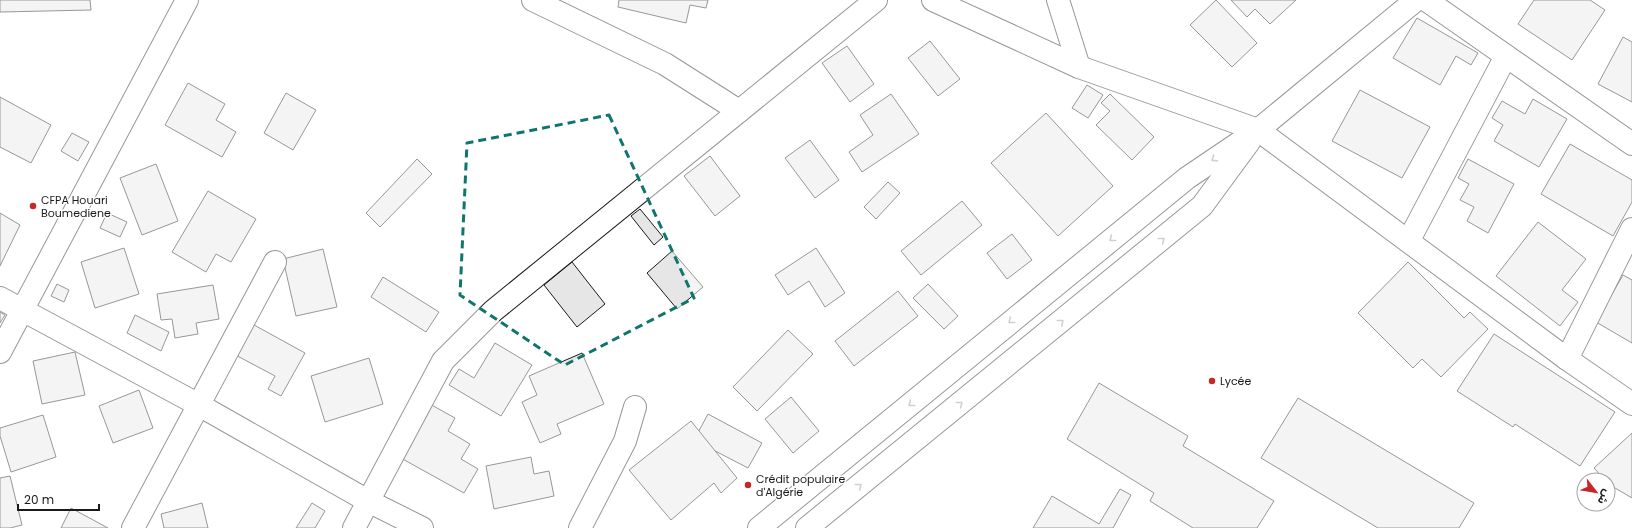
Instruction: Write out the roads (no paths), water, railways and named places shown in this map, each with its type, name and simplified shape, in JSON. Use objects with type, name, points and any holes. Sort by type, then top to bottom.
[{"type":"street","points":[[0,352],[187,0]]},
{"type":"street","points":[[533,0],[665,64],[739,111]]},
{"type":"street","points":[[354,528],[443,361],[460,343],[493,311],[876,0]]},
{"type":"street","points":[[933,0],[1079,67],[1258,130],[1567,358],[1632,404]]},
{"type":"street","points":[[1058,0],[1079,67]]},
{"type":"street","points":[[759,528],[1187,178],[1258,130],[1416,0]]},
{"type":"street","points":[[1426,0],[1632,144]]},
{"type":"street","points":[[1409,240],[1506,56]]},
{"type":"street","points":[[807,528],[1202,206],[1258,130]]},
{"type":"street","points":[[1567,358],[1632,228]]},
{"type":"street","points":[[133,528],[275,262]]},
{"type":"street","points":[[0,298],[199,405],[368,501],[422,528]]},
{"type":"street","points":[[580,528],[625,441],[635,407]]},
{"type":"place","name":"CFPA Houari Boumediene","points":[[33,206]]},
{"type":"place","name":"Lycée","points":[[1212,381]]},
{"type":"place","name":"Crédit populaire d'Algérie","points":[[748,485]]}]
